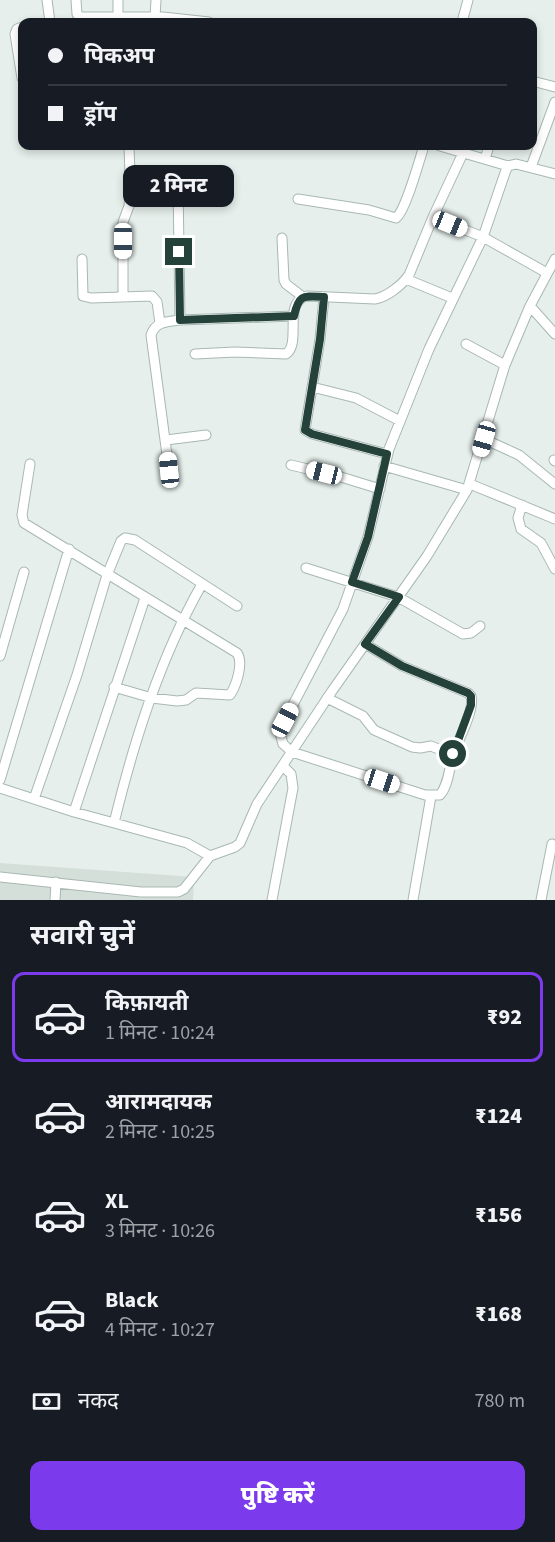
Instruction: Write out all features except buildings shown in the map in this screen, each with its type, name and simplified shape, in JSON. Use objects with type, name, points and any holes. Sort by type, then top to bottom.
[{"type":"street","points":[[47,0],[49,18]]},
{"type":"street","points":[[76,0],[77,14],[83,18]]},
{"type":"street","points":[[118,0],[118,18]]},
{"type":"street","points":[[156,0],[161,18]]},
{"type":"street","points":[[463,18],[468,0]]},
{"type":"street","points":[[18,29],[15,39],[18,56]]},
{"type":"street","points":[[537,82],[555,87]]},
{"type":"street","points":[[531,167],[555,102]]},
{"type":"street","points":[[129,150],[130,175],[135,182]]},
{"type":"street","points":[[298,199],[399,217],[406,203],[423,150]]},
{"type":"street","points":[[453,150],[508,166],[516,164],[555,174]]},
{"type":"street","points":[[485,159],[488,150]]},
{"type":"street","points":[[195,354],[235,352],[285,354],[291,348],[297,301],[303,297],[381,298],[406,279],[463,153]]},
{"type":"street","points":[[365,644],[402,666],[471,696],[471,705],[453,754],[444,790],[440,795],[431,796],[292,752],[283,744],[280,737],[283,726],[340,615],[368,537],[387,454],[452,298],[483,237],[508,166]]},
{"type":"street","points":[[135,182],[206,183]]},
{"type":"street","points":[[123,296],[123,222],[129,206],[131,189],[135,182]]},
{"type":"street","points":[[178,183],[180,320]]},
{"type":"street","points":[[433,217],[483,237],[547,273]]},
{"type":"street","points":[[282,238],[284,280],[303,297]]},
{"type":"street","points":[[82,259],[83,296],[91,298],[148,295],[156,298],[160,323]]},
{"type":"street","points":[[0,877],[56,882],[141,896],[178,892],[184,890],[210,856],[240,843],[257,804],[399,597],[469,487],[505,365],[530,306],[555,259]]},
{"type":"street","points":[[406,279],[452,298]]},
{"type":"street","points":[[324,297],[305,427],[308,433],[387,454]]},
{"type":"street","points":[[530,306],[555,334]]},
{"type":"street","points":[[169,470],[151,335],[160,323],[180,320],[294,316]]},
{"type":"street","points":[[466,344],[505,365]]},
{"type":"street","points":[[312,387],[356,398],[400,421]]},
{"type":"street","points":[[166,440],[206,435]]},
{"type":"street","points":[[484,439],[519,454],[555,484]]},
{"type":"street","points":[[30,464],[22,515],[24,523],[237,653],[240,657],[232,692],[225,696],[196,693],[182,701],[152,698],[114,687]]},
{"type":"street","points":[[291,465],[380,489]]},
{"type":"street","points":[[384,466],[469,487],[555,519]]},
{"type":"street","points":[[522,505],[518,518],[521,529],[541,543],[555,569]]},
{"type":"street","points":[[34,799],[77,675],[107,575],[121,540],[130,538],[237,606]]},
{"type":"street","points":[[0,780],[69,549]]},
{"type":"street","points":[[306,568],[399,597],[463,634],[471,633],[480,626]]},
{"type":"street","points":[[0,656],[24,572]]},
{"type":"street","points":[[114,823],[132,752],[182,619],[202,584]]},
{"type":"street","points":[[74,812],[144,598]]},
{"type":"street","points":[[327,699],[363,716],[374,730],[412,747],[435,747],[453,754]]},
{"type":"street","points":[[272,900],[293,788],[291,774],[283,766]]},
{"type":"street","points":[[0,788],[74,812],[187,843],[210,856]]},
{"type":"street","points":[[413,900],[431,796]]},
{"type":"street","points":[[541,900],[552,844]]},
{"type":"street","points":[[55,900],[56,882]]},
{"type":"shaded area","points":[[0,863],[194,877],[193,900],[0,900]]},
{"type":"route","points":[[179,252],[180,320],[294,316],[297,301],[300,298],[324,297],[320,339],[305,430],[308,433],[387,454],[368,537],[352,582],[399,597],[365,644],[402,666],[471,696],[471,705],[453,754]]}]
